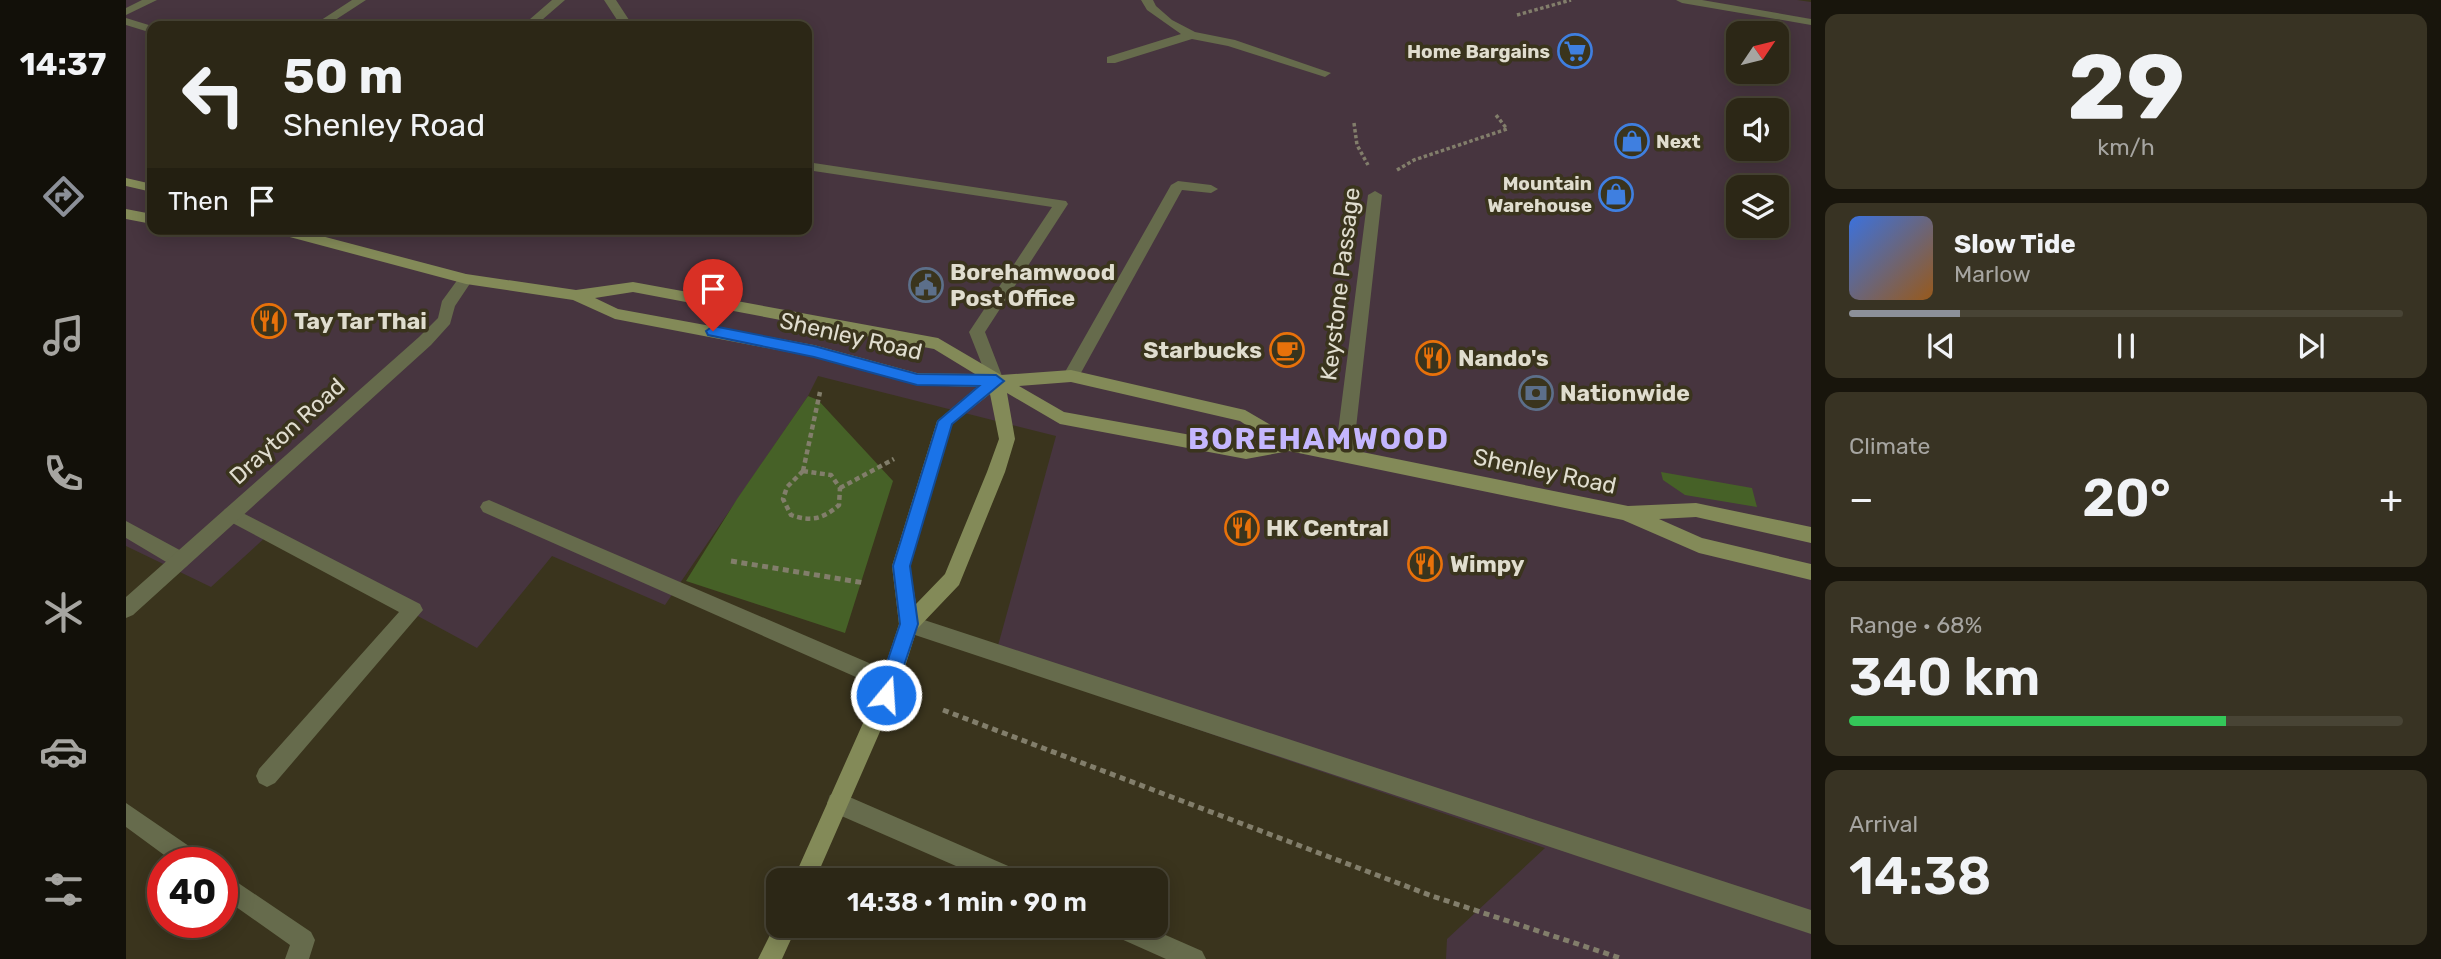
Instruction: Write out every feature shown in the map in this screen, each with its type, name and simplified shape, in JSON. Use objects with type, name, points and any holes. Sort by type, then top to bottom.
[{"type":"main road","points":[[126,182],[147,187]]},
{"type":"main road","points":[[126,214],[147,218]]},
{"type":"main road","name":"Shenley Road","points":[[323,235],[466,279],[576,295],[633,287],[938,344],[1060,418],[1247,452],[1289,444]]},
{"type":"main road","name":"Shenley Road","points":[[576,295],[615,314],[814,351],[917,379],[996,381],[1071,376],[1245,416],[1289,444],[1626,513],[1699,545],[1811,572]]},
{"type":"main road","points":[[809,868],[890,682],[909,624],[952,579],[996,472],[1007,439],[996,381],[945,421],[901,566],[909,624]]},
{"type":"main road","name":"Shenley Road","points":[[1626,513],[1696,510],[1811,535]]},
{"type":"main road","points":[[770,959],[780,938]]},
{"type":"street","points":[[126,12],[151,0]]},
{"type":"street","points":[[326,21],[360,0]]},
{"type":"street","points":[[534,21],[559,0]]},
{"type":"street","points":[[610,0],[624,21]]},
{"type":"street","points":[[1147,0],[1151,8],[1168,22],[1191,35],[1231,43],[1325,73]]},
{"type":"street","points":[[1682,0],[1811,22]]},
{"type":"street","points":[[126,21],[147,28]]},
{"type":"street","points":[[1111,60],[1191,35]]},
{"type":"street","points":[[812,167],[1061,204],[977,332],[996,381]]},
{"type":"street","points":[[1071,376],[1178,185],[1211,189]]},
{"type":"street","name":"Keystone Passage","points":[[1343,455],[1376,189]]},
{"type":"street","name":"Drayton Road","points":[[126,609],[425,341],[445,320],[447,305],[466,279]]},
{"type":"street","points":[[489,507],[890,682]]},
{"type":"street","points":[[231,514],[413,610],[267,776]]},
{"type":"street","points":[[126,529],[180,560]]},
{"type":"street","points":[[909,624],[1811,922]]},
{"type":"street","points":[[838,803],[987,868]]},
{"type":"street","points":[[126,814],[172,847]]},
{"type":"street","points":[[238,894],[303,940],[297,959]]},
{"type":"street","points":[[1146,938],[1194,959]]},
{"type":"path","points":[[1517,15],[1571,0]]},
{"type":"path","points":[[1376,189],[1414,160],[1507,129],[1496,115]]},
{"type":"path","name":"Keystone Passage","points":[[1354,123],[1357,145],[1376,189]]},
{"type":"path","points":[[803,471],[831,475],[839,488],[839,505],[828,515],[807,521],[791,515],[783,499],[787,487],[803,471],[820,393]]},
{"type":"path","points":[[839,488],[898,456]]},
{"type":"path","points":[[732,561],[866,583]]},
{"type":"path","points":[[943,710],[1432,896],[1623,959]]},
{"type":"shaded area","points":[[126,0],[1811,2],[1811,959],[1446,959],[1447,939],[1545,848],[994,660],[1056,436],[818,376],[808,396],[665,605],[552,556],[477,648],[268,535],[211,587],[126,546]]},
{"type":"green space","points":[[808,396],[818,400],[893,481],[845,633],[686,581],[737,499]]},
{"type":"green space","points":[[1661,472],[1752,488],[1757,507],[1685,495],[1663,480]]},
{"type":"place","name":"Home Bargains","points":[[1575,51]]},
{"type":"place","name":"Next","points":[[1632,141]]},
{"type":"place","name":"Mountain Warehouse","points":[[1616,194]]},
{"type":"place","name":"Borehamwood Post Office","points":[[926,285]]},
{"type":"place","name":"Tay Tar Thai","points":[[269,321]]},
{"type":"place","name":"Starbucks","points":[[1287,350]]},
{"type":"place","name":"Nando's","points":[[1433,358]]},
{"type":"place","name":"Nationwide","points":[[1536,393]]},
{"type":"place","name":"HK Central","points":[[1242,528]]},
{"type":"place","name":"Wimpy","points":[[1425,564]]},
{"type":"district","name":"BOREHAMWOOD","points":[[1319,439]]},
{"type":"route","points":[[713,331],[814,351],[917,379],[996,381],[945,421],[936,458],[901,566],[909,624],[886,695]]}]
